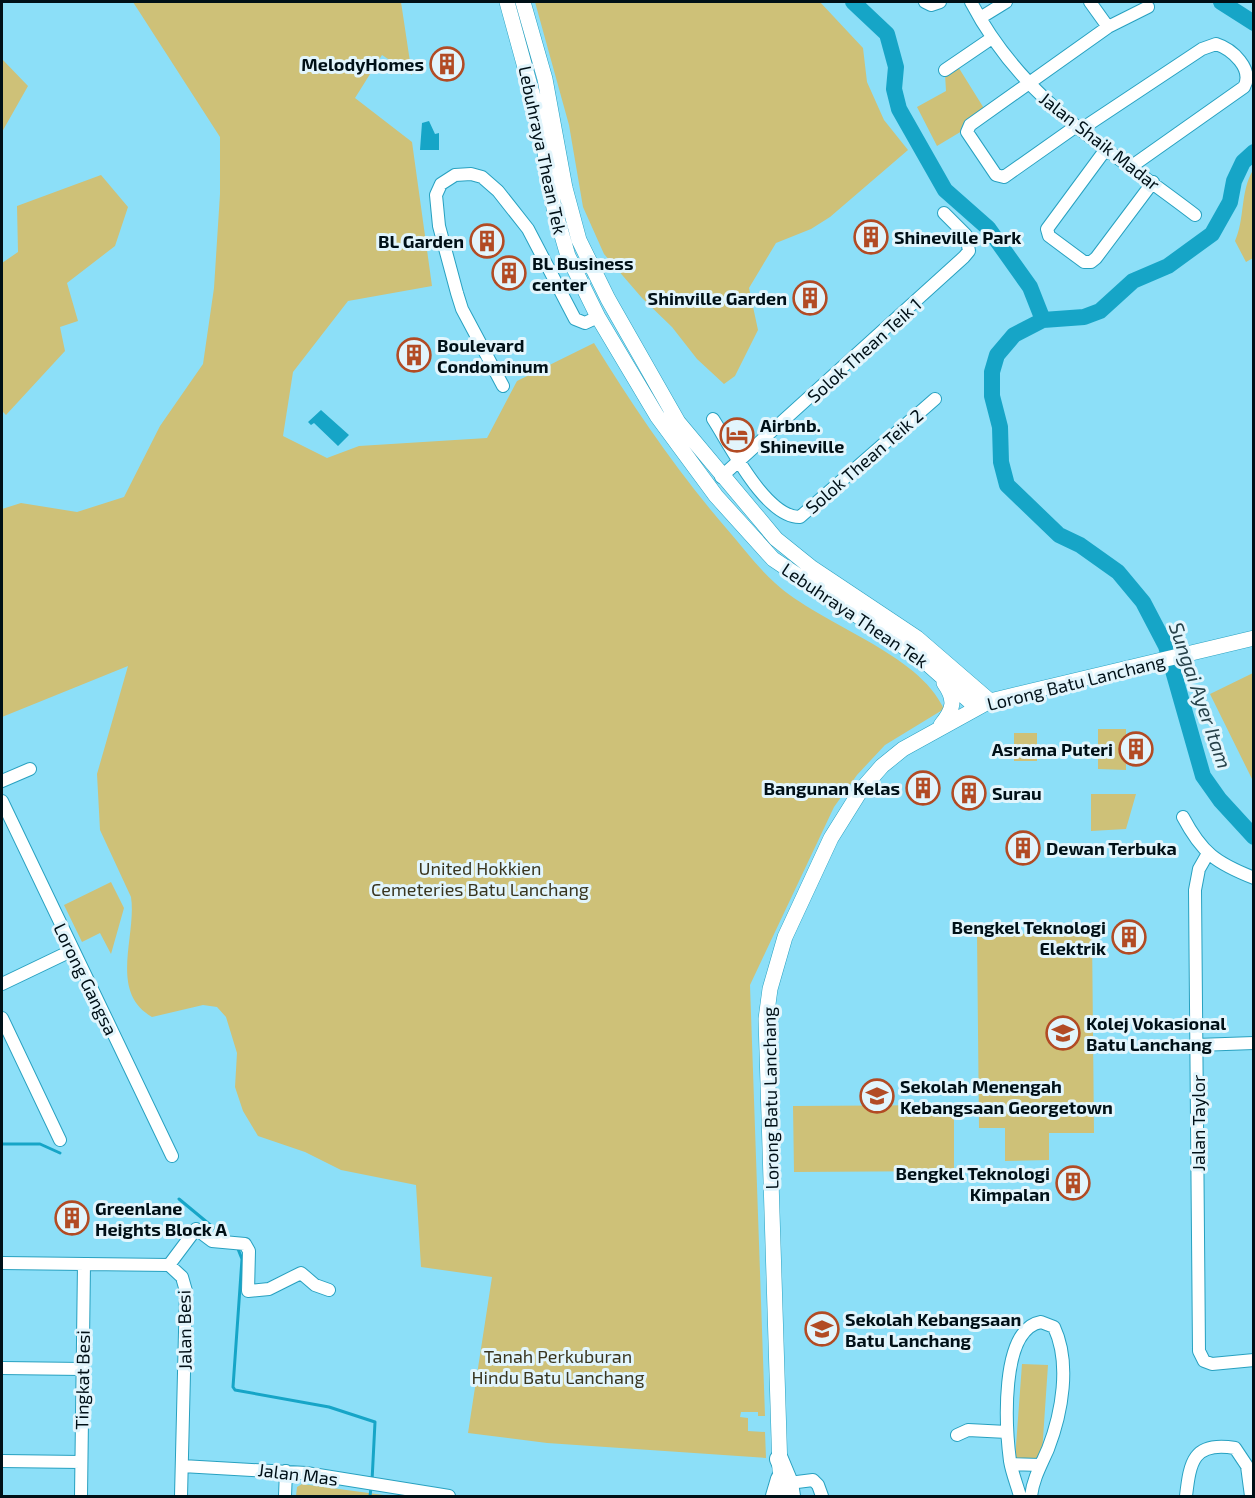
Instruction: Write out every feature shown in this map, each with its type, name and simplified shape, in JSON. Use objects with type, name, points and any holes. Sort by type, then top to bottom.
[{"type":"highway","points":[[779,1459],[783,1491]]},
{"type":"main road","name":"Lebuhraya Thean Tek","points":[[507,2],[540,122],[561,234],[568,256],[598,317],[657,416],[741,525],[773,559],[878,628],[936,671],[976,707]]},
{"type":"main road","name":"Lebuhraya Thean Tek","points":[[523,2],[545,79],[572,219],[587,258],[678,422],[758,520],[792,553],[917,638],[990,700]]},
{"type":"main road","points":[[587,258],[601,303],[598,317],[611,319],[635,355],[644,364]]},
{"type":"main road","name":"Lorong Batu Lanchang","points":[[779,1459],[766,1050],[770,989],[785,937],[843,816],[861,789],[882,766],[903,749],[990,700],[1184,657],[1254,638]]},
{"type":"main road","points":[[936,671],[951,693],[954,703],[952,711],[939,728]]},
{"type":"street","points":[[925,2],[931,5],[940,2]]},
{"type":"street","name":"Jalan Shaik Madar","points":[[971,2],[992,38],[1029,85],[1078,128],[1195,215]]},
{"type":"street","points":[[980,18],[1006,2]]},
{"type":"street","points":[[1090,2],[1108,27]]},
{"type":"street","points":[[1132,166],[1244,87],[1247,72],[1227,49],[1216,44],[1202,49],[1008,175],[996,175],[968,136],[967,128],[1108,27],[1148,7]]},
{"type":"street","points":[[945,70],[992,38]]},
{"type":"street","points":[[1106,149],[1047,229],[1049,236],[1084,261],[1090,262],[1096,258],[1153,182]]},
{"type":"street","points":[[503,386],[462,309],[443,247],[436,195],[441,184],[449,178],[471,174],[488,182],[528,229],[575,319],[585,323],[598,317]]},
{"type":"street","name":"Solok Thean Teik 1","points":[[721,477],[964,258],[969,251],[966,235],[944,213]]},
{"type":"street","name":"Solok Thean Teik 2","points":[[738,462],[783,514],[791,517],[808,513],[935,399]]},
{"type":"street","points":[[713,419],[738,462]]},
{"type":"street","points":[[2,781],[30,769]]},
{"type":"street","name":"Lorong Gangsa","points":[[2,801],[172,1156]]},
{"type":"street","points":[[1183,817],[1207,855],[1227,868],[1254,878]]},
{"type":"street","name":"Jalan Taylor","points":[[1207,855],[1199,869],[1196,890],[1201,1357],[1212,1364],[1254,1360]]},
{"type":"street","points":[[2,984],[73,950]]},
{"type":"street","points":[[2,1018],[60,1140]]},
{"type":"street","points":[[1197,1045],[1254,1043]]},
{"type":"street","points":[[170,1265],[196,1229],[208,1240],[245,1244],[249,1251],[248,1291],[268,1289],[301,1273],[315,1285],[329,1290]]},
{"type":"street","name":"Jalan Besi","points":[[2,1263],[170,1265],[182,1277],[186,1291],[181,1497]]},
{"type":"street","name":"Tingkat Besi","points":[[81,1497],[84,1264]]},
{"type":"street","points":[[1041,1322],[1054,1327],[1059,1338],[1062,1378],[1056,1423],[1040,1465],[1020,1496],[1011,1464],[1007,1432],[1008,1380],[1018,1344],[1028,1326],[1041,1322]]},
{"type":"street","points":[[2,1368],[82,1369]]},
{"type":"street","points":[[957,1436],[968,1430],[1007,1432]]},
{"type":"street","points":[[184,1442],[193,1460],[201,1467]]},
{"type":"street","points":[[1186,1497],[1194,1460],[1202,1450],[1220,1446],[1235,1448],[1245,1461],[1251,1497]]},
{"type":"street","points":[[2,1461],[81,1462]]},
{"type":"street","points":[[1011,1464],[1040,1465]]},
{"type":"street","name":"Jalan Mas","points":[[182,1466],[286,1471],[449,1497]]},
{"type":"street","points":[[285,1497],[286,1471]]},
{"type":"street","points":[[783,1491],[813,1480],[818,1485],[822,1497]]},
{"type":"green space","name":"United Hokkien Cemeteries Batu Lanchang","points":[[133,2],[401,2],[412,75],[382,55],[355,98],[412,142],[432,286],[348,301],[293,372],[283,436],[327,458],[359,446],[487,438],[517,381],[594,343],[640,415],[673,461],[762,570],[795,598],[891,655],[913,671],[931,689],[944,709],[885,745],[857,775],[834,807],[750,985],[765,1416],[758,1416],[758,1412],[741,1412],[740,1417],[748,1418],[748,1431],[765,1432],[766,1458],[547,1443],[468,1433],[492,1277],[421,1267],[416,1185],[341,1170],[305,1152],[258,1136],[243,1111],[235,1087],[237,1053],[226,1017],[217,1007],[203,1005],[152,1017],[139,1006],[131,993],[127,962],[132,912],[131,897],[100,830],[97,774],[128,666],[2,717],[2,509],[21,503],[77,512],[124,497],[160,426],[203,364],[214,288],[220,194],[220,137]]},
{"type":"green space","points":[[535,2],[820,2],[863,48],[867,82],[884,120],[908,150],[830,217],[811,229],[776,243],[749,288],[758,330],[735,376],[724,384],[697,359],[672,327],[642,298],[604,254],[583,207],[569,125]]},
{"type":"green space","points":[[2,59],[28,86],[2,132]]},
{"type":"green space","points":[[957,65],[985,110],[962,131],[937,146],[917,107],[946,91],[945,74]]},
{"type":"green space","points":[[1253,170],[1253,258],[1246,262],[1235,241],[1246,187]]},
{"type":"green space","points":[[101,175],[128,207],[115,246],[67,283],[78,321],[60,327],[65,351],[6,415],[2,411],[2,263],[18,252],[17,206]]},
{"type":"green space","points":[[1253,673],[1253,781],[1210,694]]},
{"type":"green space","points":[[1098,729],[1126,729],[1126,770],[1098,769]]},
{"type":"green space","points":[[1014,733],[1037,733],[1037,761],[1014,761]]},
{"type":"green space","points":[[1091,794],[1136,794],[1126,829],[1091,831]]},
{"type":"green space","points":[[111,882],[124,908],[111,954],[100,933],[82,942],[64,905]]},
{"type":"green space","points":[[1092,933],[1094,1133],[1049,1133],[1049,1160],[1005,1161],[1005,1128],[979,1128],[977,934]]},
{"type":"green space","points":[[954,1105],[954,1171],[794,1172],[793,1106]]},
{"type":"green space","points":[[1022,1364],[1048,1365],[1042,1453],[1037,1461],[1015,1459]]},
{"type":"green space","points":[[302,1484],[391,1496],[296,1496],[297,1487]]},
{"type":"water","points":[[429,121],[435,134],[439,133],[439,150],[420,150],[422,123]]},
{"type":"water","points":[[321,410],[349,435],[338,446],[314,423],[311,425],[308,422]]},
{"type":"waterway","points":[[853,2],[887,34],[896,67],[894,89],[899,109],[945,190],[988,228],[1030,287],[1043,320]]},
{"type":"waterway","name":"Sungai Ayer Itam","points":[[1221,2],[1254,23]]},
{"type":"waterway","name":"Sungai Ayer Itam","points":[[1254,152],[1243,162],[1234,181],[1230,202],[1212,234],[1168,266],[1133,281],[1100,311],[1084,317],[1043,320],[1014,335],[997,355],[992,372],[992,396],[1000,427],[1001,462],[1007,485],[1059,535],[1080,545],[1118,572],[1143,602],[1166,646],[1203,776],[1220,800],[1254,837]]},
{"type":"waterway","points":[[2,1144],[40,1144],[60,1153]]},
{"type":"waterway","points":[[179,1199],[226,1238]]},
{"type":"waterway","points":[[238,1249],[242,1259],[233,1387],[235,1390],[329,1407],[375,1422],[372,1481]]},
{"type":"waterway","points":[[370,1496],[371,1488]]},
{"type":"place","name":"MelodyHomes","points":[[447,64]]},
{"type":"place","name":"Shineville Park","points":[[871,237]]},
{"type":"place","name":"BL Garden","points":[[487,241]]},
{"type":"place","name":"BL Business center","points":[[509,273]]},
{"type":"place","name":"Shinville Garden","points":[[810,298]]},
{"type":"place","name":"Boulevard Condominum","points":[[414,355]]},
{"type":"place","name":"Airbnb. Shineville","points":[[737,435]]},
{"type":"place","name":"Asrama Puteri","points":[[1136,749]]},
{"type":"place","name":"Bangunan Kelas","points":[[923,788]]},
{"type":"place","name":"Surau","points":[[969,793]]},
{"type":"place","name":"Dewan Terbuka","points":[[1023,848]]},
{"type":"place","name":"Bengkel Teknologi Elektrik","points":[[1129,937]]},
{"type":"place","name":"Kolej Vokasional Batu Lanchang","points":[[1063,1033]]},
{"type":"place","name":"Sekolah Menengah Kebangsaan Georgetown","points":[[877,1096]]},
{"type":"place","name":"Bengkel Teknologi Kimpalan","points":[[1073,1183]]},
{"type":"place","name":"Greenlane Heights Block A","points":[[72,1218]]},
{"type":"place","name":"Sekolah Kebangsaan Batu Lanchang","points":[[822,1329]]},
{"type":"park label","name":"Tanah Perkuburan Hindu Batu Lanchang","points":[[558,1366]]}]
